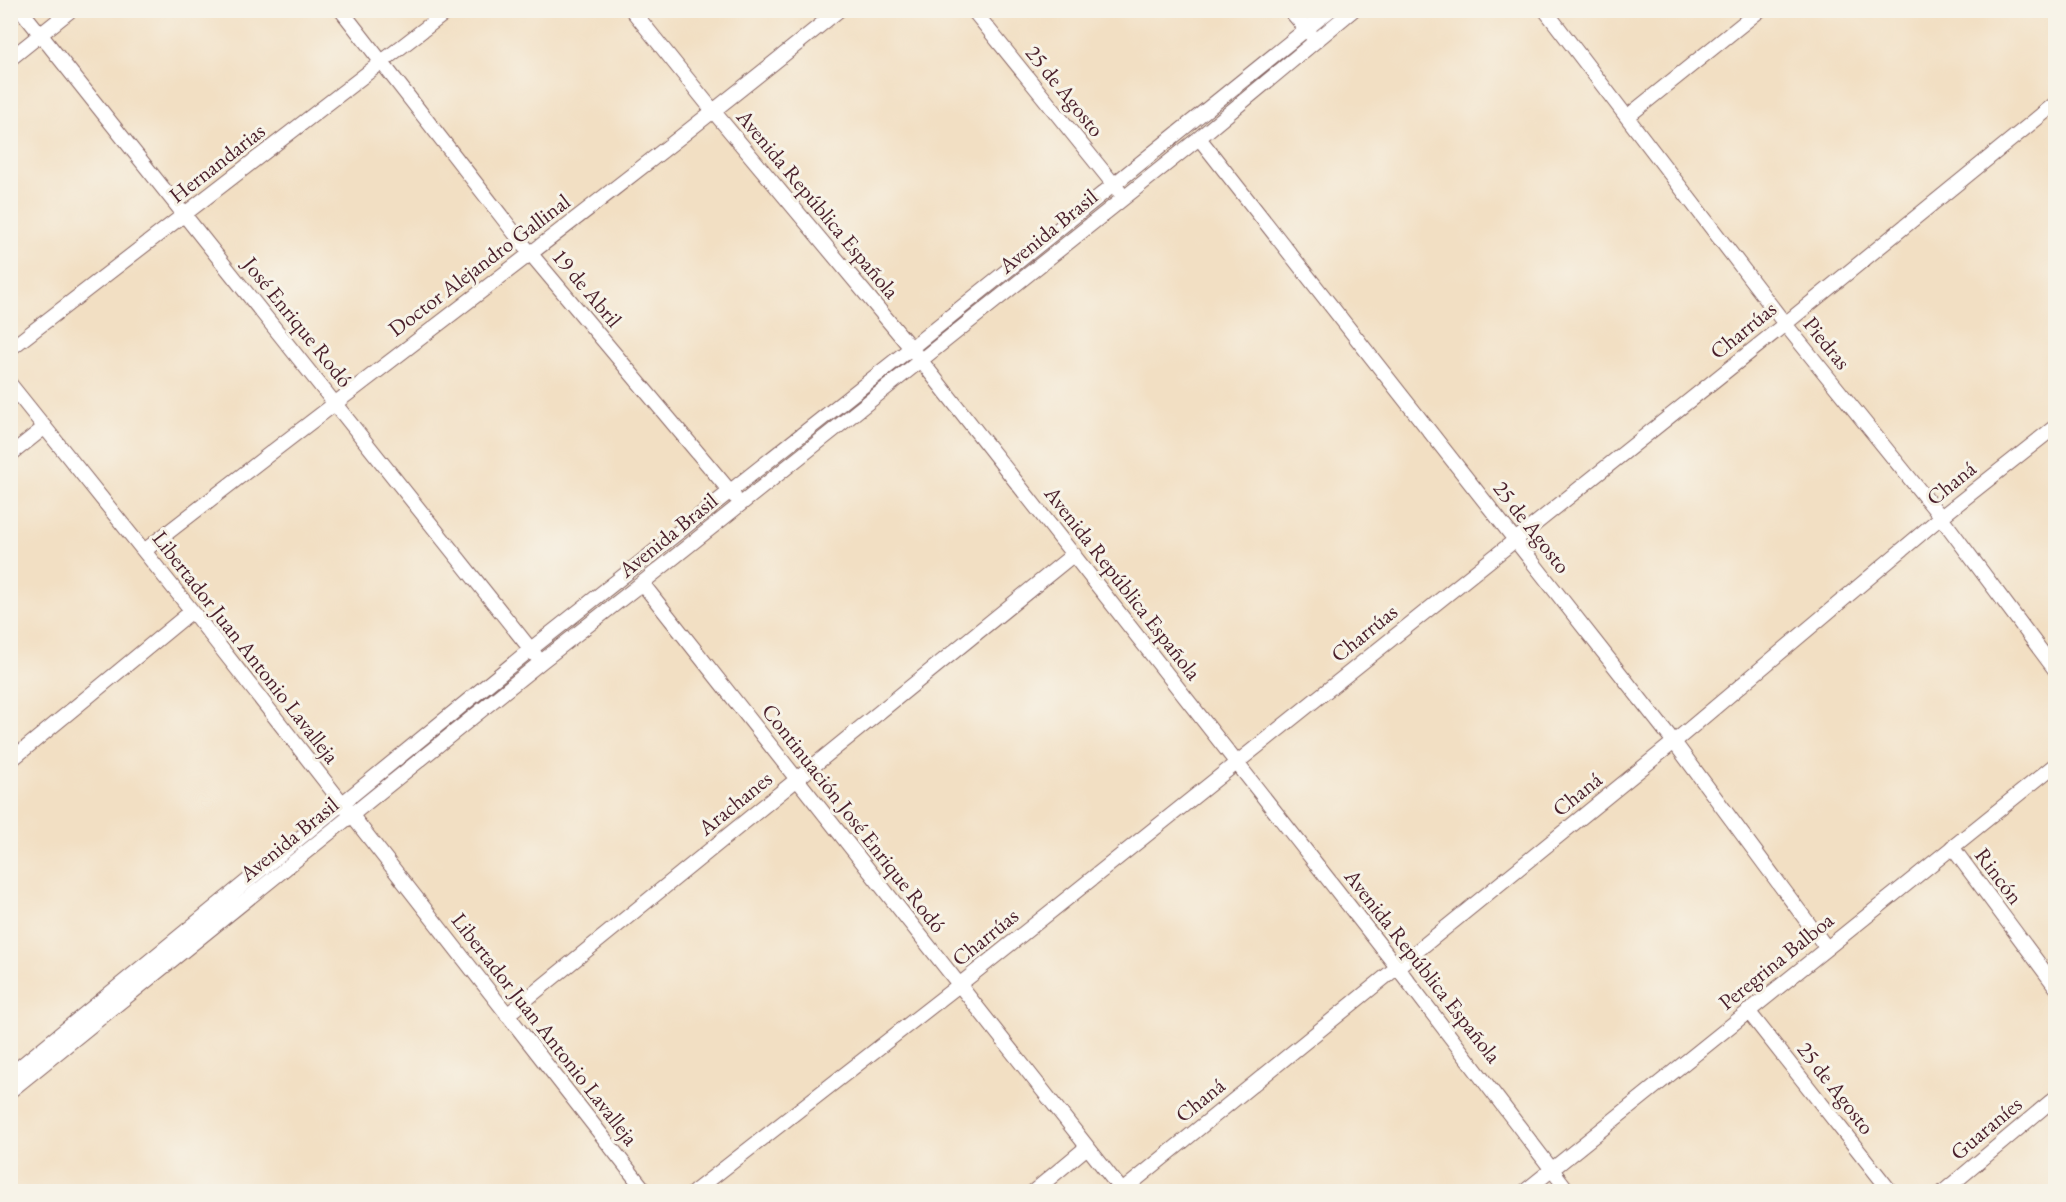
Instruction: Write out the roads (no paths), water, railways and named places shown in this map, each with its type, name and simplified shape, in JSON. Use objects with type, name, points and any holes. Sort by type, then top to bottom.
[{"type":"street","name":"José Enrique Rodó","points":[[21,10],[541,662]]},
{"type":"street","points":[[10,59],[71,10]]},
{"type":"street","name":"19 de Abril","points":[[341,10],[530,253],[740,504]]},
{"type":"street","name":"Hernandarias","points":[[10,349],[449,10]]},
{"type":"street","name":"Avenida República Española","points":[[632,10],[911,348],[1397,967],[1569,1191]]},
{"type":"street","name":"Doctor Alejandro Gallinal","points":[[144,551],[714,112],[839,10]]},
{"type":"street","name":"25 de Agosto","points":[[973,10],[1124,197]]},
{"type":"street","points":[[1290,10],[1311,35]]},
{"type":"street","name":"Avenida Brasil","points":[[10,1091],[541,662],[642,584],[1199,138],[1311,35],[1330,10]]},
{"type":"street","name":"Avenida Brasil","points":[[10,1075],[531,649],[1114,185],[1311,35],[1353,10]]},
{"type":"street","name":"Piedras","points":[[1545,10],[1785,324],[1941,517],[2055,671]]},
{"type":"street","points":[[1627,117],[1760,10]]},
{"type":"street","name":"Charrúas","points":[[694,1191],[959,985],[1785,324],[2055,102]]},
{"type":"street","name":"25 de Agosto","points":[[1199,138],[1674,742],[1826,947]]},
{"type":"street","name":"Libertador Juan Antonio Lavalleja","points":[[10,384],[192,611],[646,1191]]},
{"type":"street","name":"Chaná","points":[[1122,1191],[1674,742],[1941,517],[2055,426]]},
{"type":"street","points":[[10,455],[45,427]]},
{"type":"street","name":"Arachanes","points":[[507,1015],[1074,554]]},
{"type":"street","name":"Continuación José Enrique Rodó","points":[[642,584],[1122,1191]]},
{"type":"street","points":[[10,760],[192,611]]},
{"type":"street","name":"Peregrina Balboa","points":[[1524,1191],[2055,764]]},
{"type":"street","name":"Rincón","points":[[1952,847],[2055,987]]},
{"type":"street","name":"25 de Agosto","points":[[1748,1011],[1891,1191]]},
{"type":"street","name":"Guaraníes","points":[[1943,1191],[2055,1097]]},
{"type":"street","points":[[1033,1191],[1088,1147]]}]
